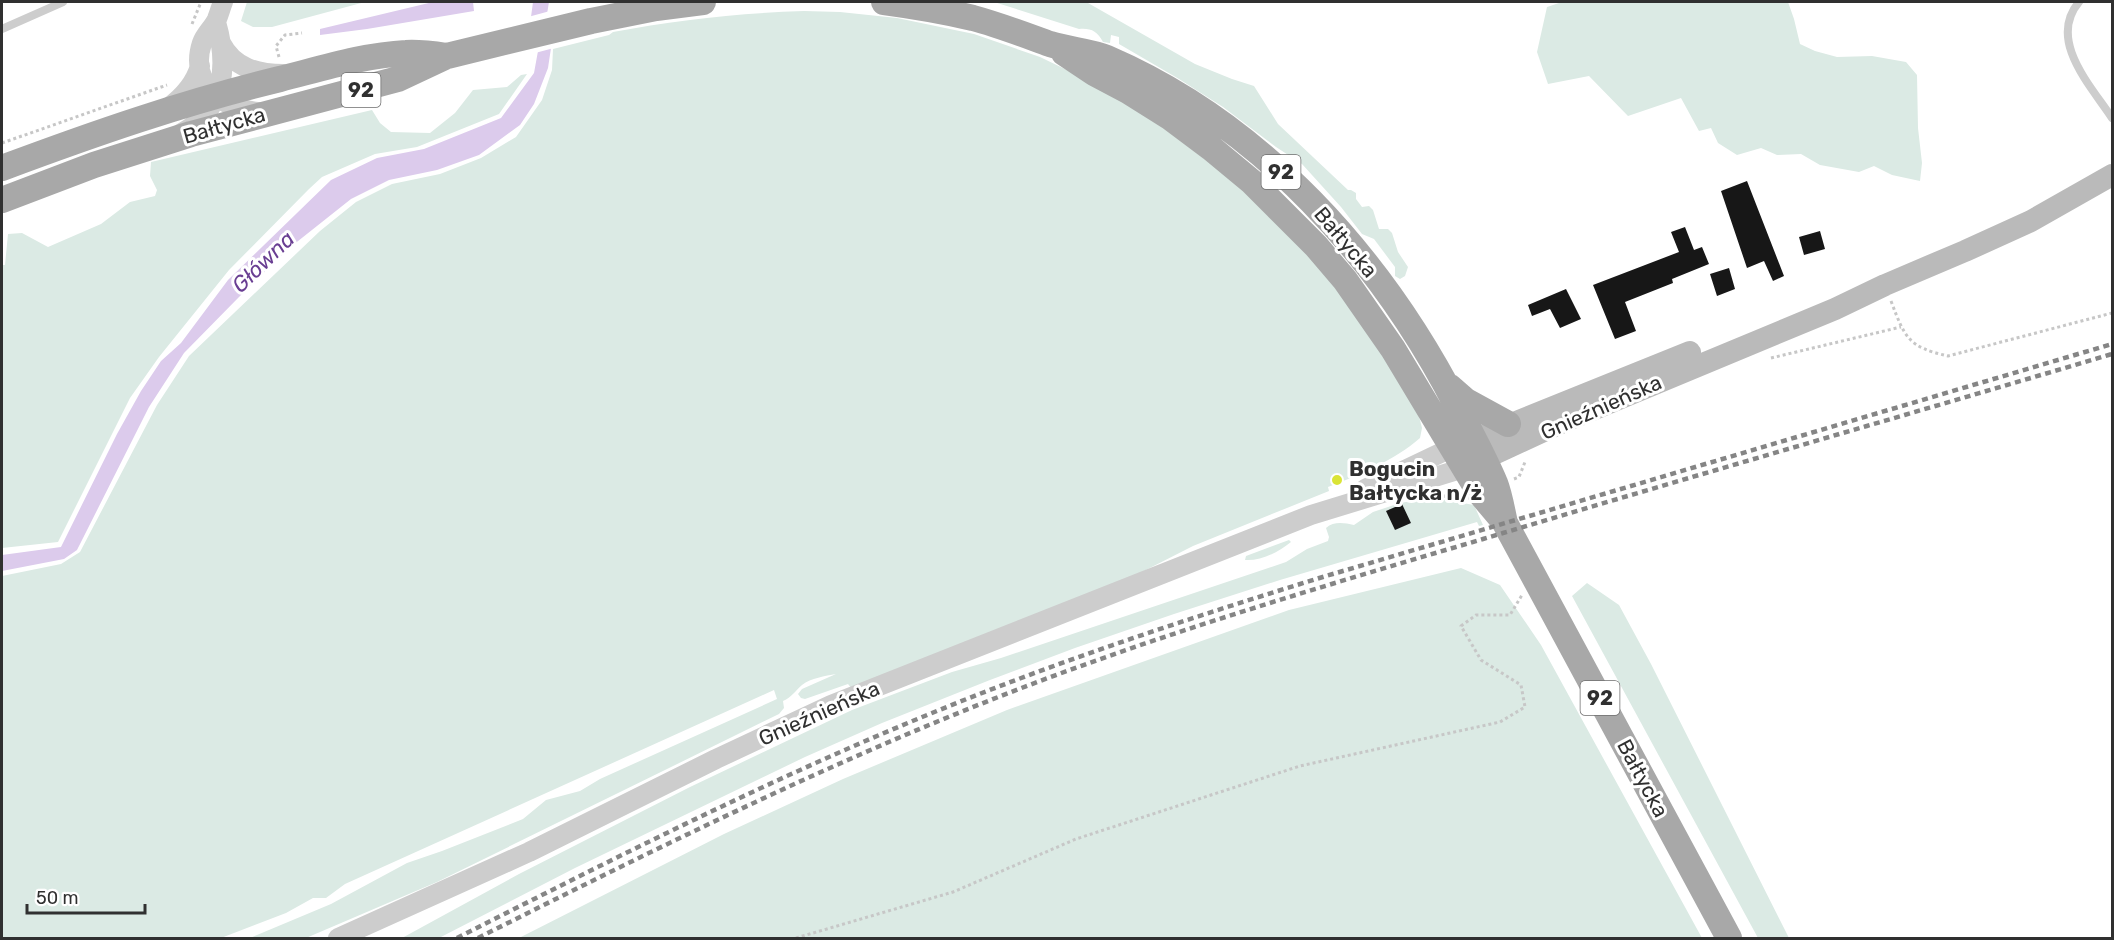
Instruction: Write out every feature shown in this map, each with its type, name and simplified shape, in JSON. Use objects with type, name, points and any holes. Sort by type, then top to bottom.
[{"type":"main road","name":"Bałtycka","points":[[2,200],[94,165],[163,143],[398,79],[447,56],[625,14],[703,2]]},
{"type":"main road","name":"Bałtycka","points":[[884,2],[974,19],[1051,44],[1105,57],[1138,73],[1202,110],[1257,152],[1310,199],[1350,243],[1395,302],[1444,381],[1483,498],[1505,523],[1729,939]]},
{"type":"main road","name":"Bałtycka","points":[[1051,44],[1094,73],[1171,118],[1211,148],[1280,209],[1316,246],[1368,312],[1468,454]]},
{"type":"main road","name":"Bałtycka","points":[[2,168],[154,114],[302,73],[392,54],[416,53],[447,56]]},
{"type":"main road","name":"Gnieźnieńska","points":[[1468,454],[1563,422],[1835,309],[2031,221],[2112,175]]},
{"type":"main road","name":"Gnieźnieńska","points":[[1468,454],[1508,424],[1780,316],[1831,299],[1885,285]]},
{"type":"main road","points":[[1444,381],[1466,401],[1508,424]]},
{"type":"street","points":[[163,143],[192,126],[204,115],[221,85],[223,74],[217,29],[223,2]]},
{"type":"street","points":[[154,114],[168,108],[183,96],[196,78],[200,66],[202,43],[208,29],[217,29]]},
{"type":"street","points":[[217,29],[227,54],[240,66],[269,74],[302,73]]},
{"type":"street","points":[[200,66],[209,89],[228,105],[245,110],[271,112]]},
{"type":"street","name":"Gnieźnieńska","points":[[338,939],[529,852],[831,705],[1311,515],[1344,497],[1468,454]]},
{"type":"lane","points":[[2,30],[63,2]]},
{"type":"lane","points":[[2079,2],[2075,7],[2067,36],[2070,52],[2112,118]]},
{"type":"path","points":[[302,33],[285,35],[276,46],[280,60],[302,73]]},
{"type":"path","points":[[2,143],[172,82]]},
{"type":"path","points":[[1885,285],[1901,327],[1910,341],[1926,351],[1948,356],[2112,313]]},
{"type":"path","points":[[1762,360],[1901,327]]},
{"type":"path","points":[[1519,477],[1525,462]]},
{"type":"path","points":[[1438,494],[1450,499],[1463,498]]},
{"type":"path","points":[[796,939],[953,892],[1076,839],[1300,766],[1500,722],[1525,707],[1521,685],[1481,660],[1461,627],[1476,615],[1510,615],[1527,586]]},
{"type":"shaded area","points":[[247,2],[365,2],[272,27],[253,27],[241,21]]},
{"type":"shaded area","points":[[994,2],[1088,3],[1195,64],[1254,86],[1278,124],[1348,190],[1356,193],[1356,199],[1362,207],[1369,206],[1373,210],[1379,229],[1388,229],[1392,233],[1398,252],[1408,267],[1405,276],[1400,279],[1395,276],[1395,267],[1374,239],[1362,234],[1302,164],[1223,107],[1119,44],[1119,37],[1111,35],[1110,43],[1103,42],[1096,33],[1090,30],[1079,29]]},
{"type":"shaded area","points":[[1562,2],[1788,2],[1800,44],[1837,57],[1872,56],[1906,62],[1917,75],[1918,128],[1922,163],[1920,181],[1892,175],[1874,166],[1859,172],[1820,165],[1801,154],[1777,155],[1761,148],[1737,155],[1718,143],[1711,128],[1699,131],[1681,98],[1628,116],[1589,76],[1548,84],[1537,52],[1547,7]]},
{"type":"shaded area","points":[[804,11],[897,18],[974,34],[1040,57],[1096,84],[1146,113],[1259,201],[1350,301],[1418,412],[1422,428],[1420,438],[1388,460],[1328,487],[1329,491],[1193,546],[1138,574],[852,689],[848,684],[805,699],[801,698],[798,694],[802,689],[836,674],[810,681],[783,701],[784,708],[779,714],[437,882],[306,938],[250,938],[331,904],[407,863],[523,819],[546,800],[580,791],[600,779],[777,699],[774,690],[345,884],[326,898],[313,898],[286,913],[221,938],[2,938],[2,576],[61,564],[80,552],[157,405],[189,356],[320,231],[356,202],[392,184],[440,174],[481,158],[516,137],[542,100],[552,70],[553,49],[613,32],[660,24],[732,15]]},
{"type":"shaded area","points":[[527,74],[499,114],[417,147],[375,154],[322,177],[229,270],[159,357],[130,398],[58,542],[2,548],[2,265],[5,265],[8,234],[22,233],[48,247],[101,224],[130,202],[155,196],[157,190],[150,176],[151,162],[372,110],[380,123],[391,132],[430,133],[455,113],[473,90],[507,87],[521,75]]},
{"type":"shaded area","points":[[1432,494],[1440,499],[1474,505],[1483,525],[1479,526],[1477,522],[1280,580],[1075,648],[990,680],[882,723],[805,757],[575,868],[439,938],[402,938],[519,874],[690,787],[852,710],[952,672],[1001,658],[1286,562],[1307,549],[1328,541],[1326,528],[1332,524],[1354,525],[1373,512]]},
{"type":"shaded area","points":[[1289,540],[1291,542],[1270,555],[1245,560],[1246,556]]},
{"type":"shaded area","points":[[1461,568],[1500,585],[1541,645],[1702,938],[519,938],[724,834],[843,779],[1007,710],[1289,610]]},
{"type":"shaded area","points":[[1587,583],[1619,605],[1789,938],[1758,938],[1572,596]]},
{"type":"water","points":[[433,2],[473,2],[474,11],[320,35],[320,29]]},
{"type":"water","name":"Główna","points":[[533,2],[549,2],[547,14],[551,48],[548,68],[534,104],[520,125],[479,155],[437,170],[389,180],[351,199],[288,249],[184,353],[149,407],[77,550],[64,559],[2,571],[2,555],[61,547],[117,434],[161,361],[181,343],[228,280],[331,180],[377,158],[424,149],[501,118],[534,73],[538,51],[531,17]]},
{"type":"pier","points":[[550,11],[554,48],[535,53],[528,17]]},
{"type":"building","points":[[1747,181],[1784,276],[1773,281],[1764,261],[1747,268],[1721,191]]},
{"type":"building","points":[[1685,227],[1694,250],[1702,247],[1709,264],[1672,279],[1673,283],[1625,302],[1636,331],[1615,339],[1593,285],[1679,252],[1671,232]]},
{"type":"building","points":[[1820,231],[1825,249],[1804,255],[1799,237]]},
{"type":"building","points":[[1729,268],[1735,289],[1717,296],[1710,274]]},
{"type":"building","points":[[1566,289],[1581,319],[1560,328],[1550,309],[1532,316],[1528,305]]},
{"type":"building","points":[[1402,504],[1411,523],[1395,530],[1386,511]]},
{"type":"railway","points":[[457,938],[633,849],[811,765],[932,713],[1078,657],[1326,576],[2112,344]]},
{"type":"railway","points":[[478,938],[696,830],[842,762],[916,730],[1067,671],[1170,635],[1326,586],[2112,354]]},
{"type":"place","name":"Bogucin Bałtycka n/ż","points":[[1337,480]]}]
